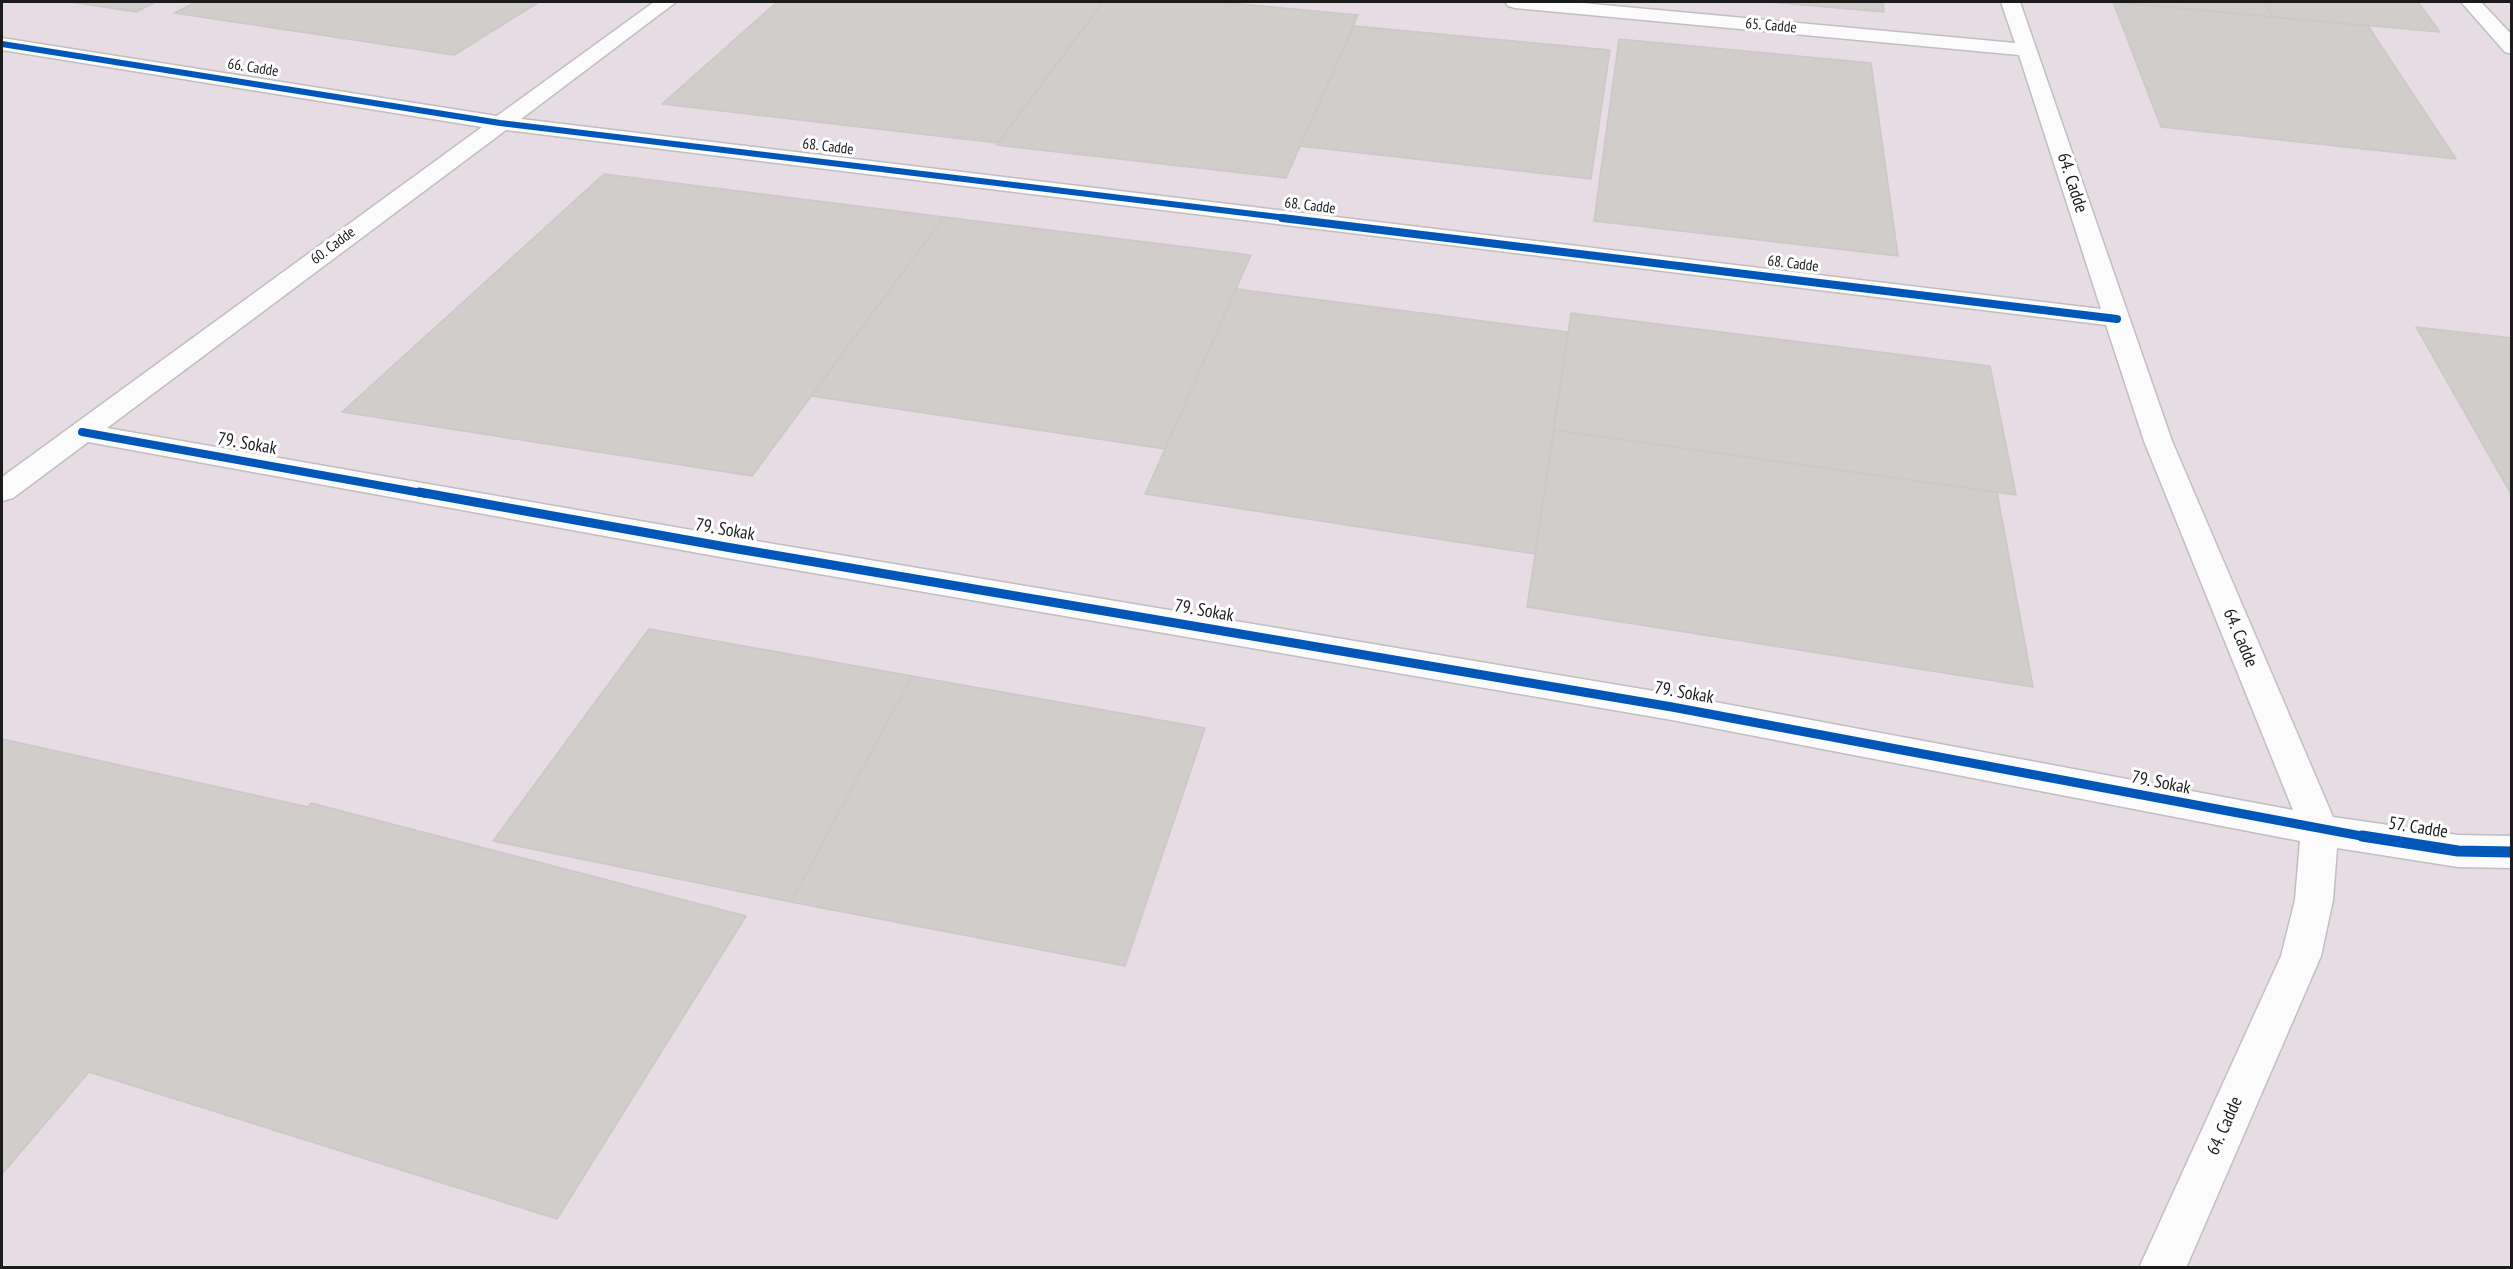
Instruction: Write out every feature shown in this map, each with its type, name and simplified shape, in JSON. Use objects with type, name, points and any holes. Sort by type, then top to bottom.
[{"type":"street","name":"60. Cadde","points":[[2,491],[666,2]]},
{"type":"street","name":"65. Cadde","points":[[1515,2],[2028,50]]},
{"type":"street","name":"64. Cadde","points":[[2012,2],[2158,441],[2320,830],[2314,900],[2301,956],[2162,1268]]},
{"type":"street","points":[[2471,2],[2511,48]]},
{"type":"street","name":"66. Cadde","points":[[2,44],[500,123]]},
{"type":"street","name":"68. Cadde","points":[[500,123],[2117,319]]},
{"type":"street","name":"79. Sokak","points":[[82,432],[726,547],[1672,707],[2320,830]]},
{"type":"street","name":"57. Cadde","points":[[2320,830],[2458,852],[2511,852]]},
{"type":"shaded area","points":[[2,2],[2511,2],[2511,1267],[2,1267]]},
{"type":"building","points":[[70,2],[156,2],[136,12]]},
{"type":"building","points":[[196,2],[539,2],[454,55],[174,13]]},
{"type":"building","points":[[777,2],[1103,2],[998,143],[662,104]]},
{"type":"building","points":[[1103,2],[1219,2],[1358,15],[1286,178],[996,145]]},
{"type":"building","points":[[1769,2],[1883,2],[1884,12]]},
{"type":"building","points":[[2113,2],[2265,2],[2273,17]]},
{"type":"building","points":[[2113,2],[2368,26],[2456,159],[2161,127]]},
{"type":"building","points":[[2265,2],[2418,2],[2440,32],[2273,17]]},
{"type":"building","points":[[1354,26],[1610,50],[1591,179],[1300,146]]},
{"type":"building","points":[[1619,39],[1871,63],[1898,256],[1594,221]]},
{"type":"building","points":[[604,174],[944,217],[752,476],[342,412]]},
{"type":"building","points":[[944,217],[1251,255],[1165,449],[811,396]]},
{"type":"building","points":[[1236,289],[1568,332],[1535,554],[1145,494]]},
{"type":"building","points":[[1571,313],[1990,366],[2016,495],[1554,430]]},
{"type":"building","points":[[2416,327],[2512,338],[2512,496]]},
{"type":"building","points":[[1554,430],[1997,492],[2033,687],[1527,607]]},
{"type":"building","points":[[649,629],[912,676],[791,902],[493,841]]},
{"type":"building","points":[[912,676],[1205,728],[1125,966],[791,902]]},
{"type":"building","points":[[2,739],[308,807],[311,803],[746,916],[557,1219],[89,1072],[2,1174]]},
{"type":"cycle path","points":[[2,44],[500,123],[2117,319]]},
{"type":"cycle path","points":[[82,432],[726,547],[1672,707],[2320,830],[2458,851],[2512,852]]}]
